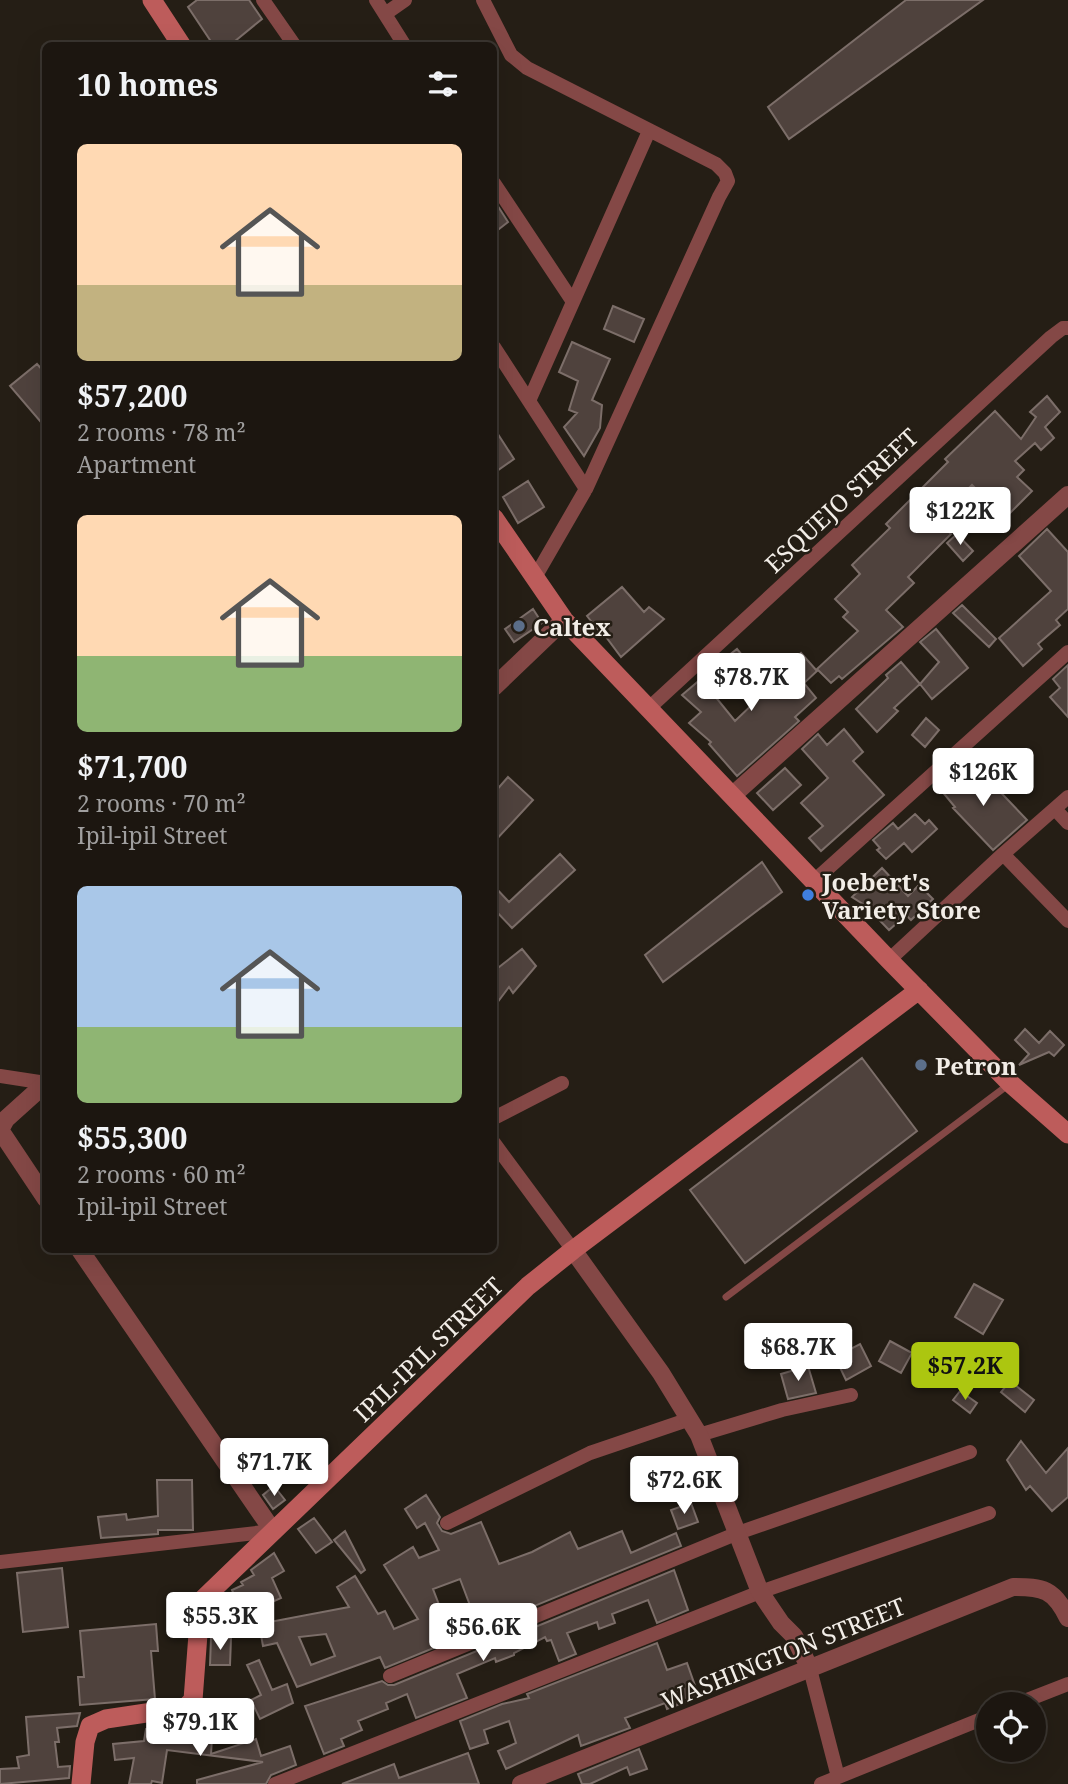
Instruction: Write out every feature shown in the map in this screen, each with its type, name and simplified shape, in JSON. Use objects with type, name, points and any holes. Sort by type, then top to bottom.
[{"type":"main road","points":[[152,0],[179,42]]},
{"type":"main road","points":[[497,522],[564,620],[889,960],[1010,1083],[1068,1134]]},
{"type":"main road","name":"IPIL-IPIL STREET","points":[[81,1784],[85,1742],[90,1726],[106,1719],[186,1707],[193,1700],[203,1599],[528,1286],[919,990]]},
{"type":"street","points":[[263,0],[292,42]]},
{"type":"street","points":[[376,0],[402,42]]},
{"type":"street","points":[[385,14],[405,0]]},
{"type":"street","points":[[483,0],[511,55],[527,68],[716,164],[725,173],[728,181],[586,489],[534,579]]},
{"type":"street","points":[[529,401],[649,131]]},
{"type":"street","points":[[497,188],[573,302]]},
{"type":"street","name":"ESQUEJO STREET","points":[[648,709],[1051,337],[1063,328],[1068,328]]},
{"type":"street","points":[[497,351],[586,489]]},
{"type":"street","points":[[733,795],[1068,495]]},
{"type":"street","points":[[497,684],[564,620]]},
{"type":"street","points":[[814,881],[1068,652]]},
{"type":"street","points":[[889,960],[1068,797]]},
{"type":"street","points":[[1055,809],[1068,823]]},
{"type":"street","points":[[1003,854],[1068,921]]},
{"type":"street","points":[[0,1076],[42,1082]]},
{"type":"street","points":[[497,1116],[562,1083]]},
{"type":"street","points":[[42,1087],[6,1119],[0,1130],[42,1193]]},
{"type":"street","points":[[497,1147],[661,1373],[699,1435],[760,1592],[781,1623],[794,1636],[810,1669],[838,1777]]},
{"type":"street","points":[[0,1562],[273,1531],[82,1253]]},
{"type":"street","points":[[699,1435],[782,1409],[851,1395]]},
{"type":"street","points":[[447,1523],[590,1453],[690,1419]]},
{"type":"street","points":[[390,1676],[738,1533],[970,1452]]},
{"type":"street","points":[[275,1784],[760,1592],[989,1513]]},
{"type":"street","name":"WASHINGTON STREET","points":[[521,1784],[1013,1587],[1040,1587],[1065,1611]]},
{"type":"street","points":[[1046,1693],[1068,1684]]},
{"type":"street","points":[[821,1784],[976,1721]]},
{"type":"lane","points":[[726,1297],[1010,1083]]},
{"type":"building","points":[[197,0],[249,0],[262,19],[234,42],[211,42],[188,7]]},
{"type":"building","points":[[906,0],[983,0],[789,139],[768,107]]},
{"type":"building","points":[[497,205],[508,222],[497,231]]},
{"type":"building","points":[[613,306],[644,319],[634,342],[604,329]]},
{"type":"building","points":[[572,342],[610,359],[592,400],[602,405],[600,428],[584,456],[564,427],[577,413],[569,410],[578,381],[559,372]]},
{"type":"building","points":[[37,364],[42,370],[42,423],[10,386]]},
{"type":"building","points":[[1047,396],[1060,412],[1045,427],[1054,438],[1041,450],[1035,443],[1015,461],[1024,470],[1017,477],[1032,491],[1005,518],[972,485],[937,520],[951,534],[908,577],[914,583],[886,610],[903,627],[842,679],[839,676],[831,683],[817,669],[858,631],[843,617],[848,612],[835,599],[860,574],[852,565],[890,528],[886,524],[948,462],[945,459],[995,411],[1021,439],[1036,417],[1030,412]]},
{"type":"building","points":[[497,433],[514,459],[497,471]]},
{"type":"building","points":[[528,481],[544,507],[518,523],[503,497]]},
{"type":"building","points":[[1047,529],[1068,552],[1068,609],[1056,620],[1060,625],[1038,644],[1042,649],[1023,666],[999,638],[1051,591],[1019,556]]},
{"type":"building","points":[[957,534],[973,551],[963,561],[947,543]]},
{"type":"building","points":[[622,587],[644,612],[649,607],[664,619],[621,657],[587,616]]},
{"type":"building","points":[[962,605],[996,639],[989,647],[953,613]]},
{"type":"building","points":[[533,609],[542,623],[514,642],[505,629]]},
{"type":"building","points":[[936,629],[968,668],[932,699],[920,684],[939,662],[920,642]]},
{"type":"building","points":[[737,649],[772,692],[799,668],[792,661],[801,653],[817,671],[804,683],[816,698],[795,717],[799,721],[737,776],[709,744],[711,742],[689,723],[701,712],[682,695],[701,679],[735,721],[757,700],[723,660]]},
{"type":"building","points":[[901,662],[920,684],[894,708],[898,711],[877,732],[856,709]]},
{"type":"building","points":[[1068,665],[1068,717],[1050,697],[1060,688],[1053,679]]},
{"type":"building","points":[[926,718],[939,730],[925,747],[912,735]]},
{"type":"building","points":[[844,729],[863,752],[853,761],[884,795],[821,851],[809,838],[823,826],[801,803],[828,778],[802,749],[818,734],[827,745]]},
{"type":"building","points":[[785,768],[801,785],[773,810],[757,793]]},
{"type":"building","points":[[959,771],[974,789],[986,777],[1027,820],[993,850],[953,808],[955,807],[936,784],[949,772],[953,777]]},
{"type":"building","points":[[508,777],[533,800],[497,839],[497,790]]},
{"type":"building","points":[[915,814],[925,824],[929,820],[937,829],[912,852],[904,843],[886,859],[877,850],[880,848],[873,840],[893,823],[898,829]]},
{"type":"building","points":[[560,854],[575,870],[512,928],[497,912],[497,889],[509,902]]},
{"type":"building","points":[[762,862],[782,892],[663,982],[645,955]]},
{"type":"building","points":[[882,868],[908,896],[919,885],[933,899],[911,920],[906,915],[889,930],[866,906],[852,897]]},
{"type":"building","points":[[522,949],[536,966],[513,993],[509,987],[497,1003],[497,969]]},
{"type":"building","points":[[1025,1029],[1039,1043],[1050,1031],[1064,1045],[1054,1056],[1049,1052],[1019,1065],[1029,1054],[1015,1040]]},
{"type":"building","points":[[862,1058],[917,1131],[745,1263],[690,1190]]},
{"type":"building","points":[[974,1284],[1003,1300],[983,1334],[955,1317]]},
{"type":"building","points":[[890,1341],[912,1353],[901,1373],[879,1361]]},
{"type":"building","points":[[860,1344],[871,1366],[846,1380],[835,1357]]},
{"type":"building","points":[[808,1366],[816,1393],[788,1399],[781,1374]]},
{"type":"building","points":[[1010,1381],[1034,1400],[1025,1412],[1001,1392]]},
{"type":"building","points":[[960,1391],[977,1403],[970,1413],[953,1400]]},
{"type":"building","points":[[1021,1441],[1046,1473],[1068,1448],[1068,1497],[1052,1511],[1030,1486],[1026,1490],[1007,1460]]},
{"type":"building","points":[[157,1480],[192,1480],[193,1530],[158,1530],[158,1534],[101,1538],[98,1517],[126,1514],[127,1520],[158,1516]]},
{"type":"building","points":[[274,1486],[285,1500],[273,1509],[263,1495]]},
{"type":"building","points":[[426,1495],[440,1517],[437,1523],[442,1531],[451,1534],[481,1522],[499,1564],[532,1552],[570,1532],[578,1549],[622,1531],[631,1553],[676,1533],[681,1546],[505,1618],[500,1606],[475,1617],[480,1629],[385,1668],[380,1657],[297,1687],[277,1643],[263,1646],[259,1624],[349,1607],[337,1587],[355,1576],[378,1614],[385,1611],[394,1629],[418,1619],[384,1565],[413,1547],[419,1558],[439,1550],[425,1523],[417,1528],[405,1509]],"holes":[[[460,1579],[474,1616],[448,1628],[433,1589]],[[326,1634],[335,1656],[311,1665],[299,1637]]]},
{"type":"building","points":[[691,1503],[698,1522],[678,1529],[671,1510]]},
{"type":"building","points":[[314,1518],[332,1542],[316,1553],[298,1529]]},
{"type":"building","points":[[345,1531],[365,1570],[361,1573],[334,1540]]},
{"type":"building","points":[[274,1553],[284,1571],[272,1578],[281,1598],[237,1618],[232,1590],[243,1585],[241,1582],[254,1575],[251,1570]]},
{"type":"building","points":[[62,1568],[68,1627],[23,1632],[17,1573]]},
{"type":"building","points":[[674,1570],[688,1610],[657,1623],[648,1600],[612,1614],[615,1623],[599,1629],[597,1622],[567,1633],[576,1654],[559,1661],[551,1640],[547,1641],[545,1637],[514,1655],[496,1662],[495,1658],[457,1674],[467,1698],[416,1718],[407,1694],[386,1703],[388,1709],[358,1721],[362,1730],[341,1739],[344,1746],[324,1754],[305,1706],[382,1681],[394,1685]]},
{"type":"building","points":[[156,1624],[158,1651],[151,1651],[155,1699],[80,1705],[78,1677],[84,1677],[80,1631]]},
{"type":"building","points":[[211,1638],[231,1638],[230,1665],[210,1665]]},
{"type":"building","points":[[657,1643],[667,1670],[687,1663],[699,1697],[667,1709],[665,1703],[625,1718],[630,1728],[581,1746],[578,1735],[506,1769],[498,1751],[516,1743],[509,1721],[484,1730],[488,1743],[470,1749],[460,1721],[502,1704],[529,1698],[527,1694]]},
{"type":"building","points":[[259,1660],[272,1690],[287,1684],[293,1703],[260,1719],[251,1700],[261,1695],[247,1665]]},
{"type":"building","points":[[80,1713],[77,1726],[57,1728],[59,1742],[55,1742],[58,1767],[70,1766],[69,1778],[0,1784],[0,1769],[19,1768],[17,1757],[29,1755],[26,1717]]},
{"type":"building","points":[[146,1729],[212,1738],[211,1754],[256,1739],[261,1756],[290,1746],[296,1765],[271,1775],[266,1784],[197,1784],[197,1780],[263,1762],[167,1750],[162,1783],[152,1781],[151,1784],[129,1784],[134,1758],[115,1760],[113,1744],[144,1741]]},
{"type":"building","points":[[639,1749],[647,1769],[630,1775],[627,1767],[590,1784],[582,1784],[578,1774]]},
{"type":"building","points":[[468,1753],[479,1784],[342,1784],[394,1764],[399,1778]]},
{"type":"place","name":"Caltex","points":[[519,626]]},
{"type":"place","name":"Joebert's Variety Store","points":[[808,895]]},
{"type":"place","name":"Petron","points":[[921,1065]]}]
